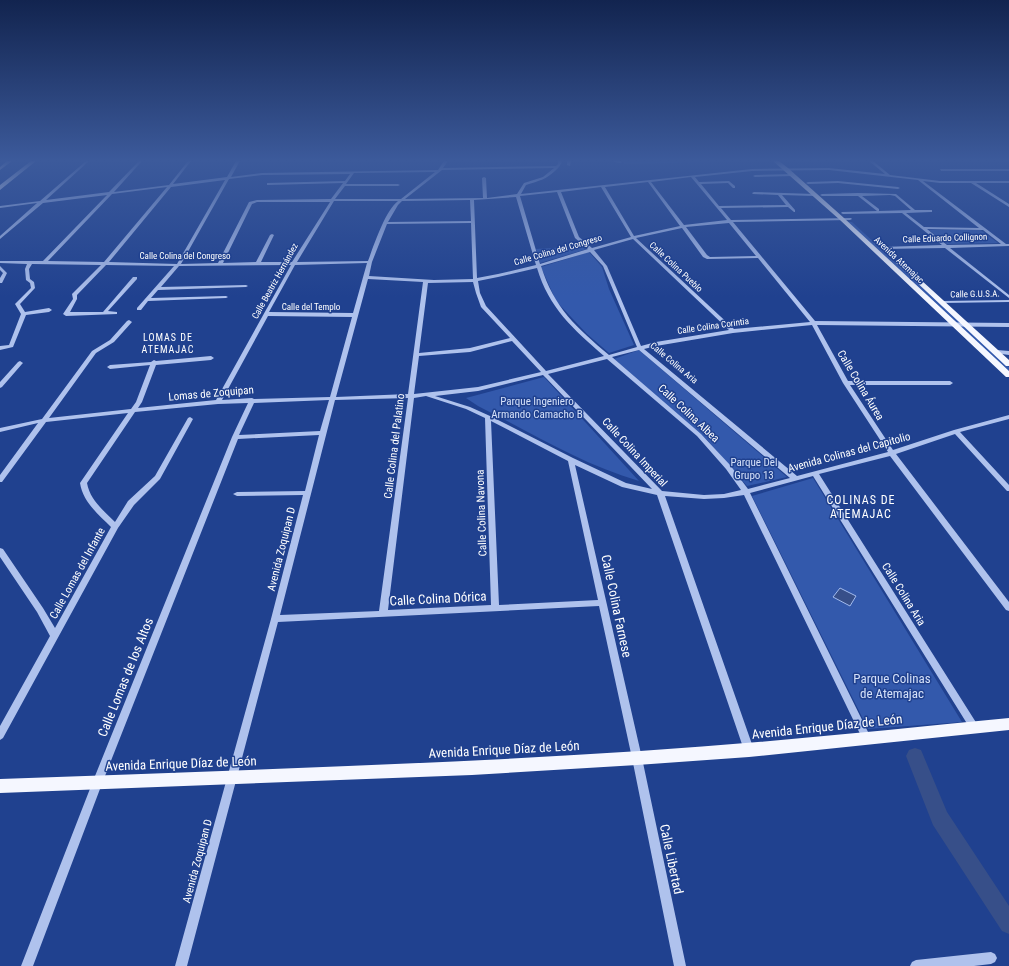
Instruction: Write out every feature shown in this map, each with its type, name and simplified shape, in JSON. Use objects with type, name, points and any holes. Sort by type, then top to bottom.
[{"type":"main road","name":"Avenida Atemajac","points":[[829,206],[842,216],[850,219],[1009,364]]},
{"type":"main road","name":"Avenida Atemajac","points":[[833,206],[1009,375]]},
{"type":"main road","name":"Avenida Enrique Díaz de León","points":[[0,786],[98,781],[231,778],[472,768],[637,758],[749,750],[866,737],[1009,724]]},
{"type":"street","points":[[0,238],[37,206]]},
{"type":"street","points":[[44,263],[98,206]]},
{"type":"street","points":[[115,313],[66,314],[75,300],[74,295],[106,264],[154,206]]},
{"type":"street","points":[[139,309],[178,265],[212,206]]},
{"type":"street","points":[[220,264],[248,206]]},
{"type":"street","name":"Calle Beatriz Hernández","points":[[218,402],[294,262],[329,206]]},
{"type":"street","name":"Avenida Zoquipan D","points":[[181,966],[275,619],[365,277],[386,224],[395,206]]},
{"type":"street","name":"Calle Colina Imperial","points":[[472,206],[475,280],[478,293],[484,307],[544,373],[660,493],[749,750]]},
{"type":"street","name":"Calle Colina Albea","points":[[521,206],[538,266],[549,293],[559,309],[578,330],[699,435],[728,467],[746,492],[866,737]]},
{"type":"street","name":"Calle Colina Aria","points":[[565,206],[577,238],[590,249],[605,266],[639,347],[795,478]]},
{"type":"street","name":"Calle Colina Pueblo","points":[[614,206],[633,238],[733,331]]},
{"type":"street","points":[[667,206],[706,257],[759,257]]},
{"type":"street","points":[[718,207],[784,206]]},
{"type":"street","points":[[790,206],[794,211]]},
{"type":"street","points":[[873,206],[878,210]]},
{"type":"street","points":[[908,206],[913,210]]},
{"type":"street","points":[[954,206],[1008,246]]},
{"type":"street","name":"Calle Colina Áurea","points":[[718,207],[814,323],[846,383],[892,453],[1009,608]]},
{"type":"street","name":"Calle Colina del Congreso","points":[[365,277],[451,281],[475,280],[538,266],[590,249],[682,227],[730,222],[931,211]]},
{"type":"street","points":[[903,212],[1009,296]]},
{"type":"street","points":[[386,224],[472,222]]},
{"type":"street","points":[[924,228],[983,229]]},
{"type":"street","points":[[258,263],[272,235]]},
{"type":"street","name":"Calle Eduardo Collignon","points":[[882,248],[1008,246]]},
{"type":"street","name":"Calle Colina del Congreso","points":[[0,262],[178,265],[370,262]]},
{"type":"street","points":[[24,314],[17,304],[33,288],[32,282],[28,280],[27,269],[30,263]]},
{"type":"street","points":[[0,267],[5,273],[0,282]]},
{"type":"street","points":[[104,313],[135,278]]},
{"type":"street","name":"Calle Colina del Palatino","points":[[382,614],[426,280]]},
{"type":"street","points":[[157,289],[246,286]]},
{"type":"street","points":[[147,300],[226,297]]},
{"type":"street","name":"Calle G.U.S.A.","points":[[942,302],[1009,301]]},
{"type":"street","points":[[24,314],[49,310]]},
{"type":"street","points":[[0,348],[11,346],[24,314]]},
{"type":"street","name":"Calle del Templo","points":[[267,314],[355,315]]},
{"type":"street","points":[[0,480],[94,352],[112,341],[129,322]]},
{"type":"street","name":"Calle Colina Corintia","points":[[426,394],[478,389],[609,357],[639,347],[733,331],[814,323],[1009,326]]},
{"type":"street","points":[[416,355],[470,350],[513,339]]},
{"type":"street","points":[[996,352],[1009,352]]},
{"type":"street","points":[[110,367],[211,358]]},
{"type":"street","points":[[134,410],[139,402],[154,362]]},
{"type":"street","points":[[0,386],[20,363]]},
{"type":"street","points":[[846,383],[950,383]]},
{"type":"street","name":"Lomas de Zoquipan","points":[[0,430],[44,420],[218,402],[334,397],[411,396],[426,394]]},
{"type":"street","name":"Avenida Colinas del Capitolio","points":[[426,394],[468,408],[488,417],[571,460],[624,485],[660,493],[704,497],[724,496],[746,492],[892,453],[956,431],[1009,417]]},
{"type":"street","name":"Calle Lomas de los Altos","points":[[27,966],[98,781],[235,437],[252,400]]},
{"type":"street","name":"Calle Lomas del Infante","points":[[0,735],[115,527],[87,497],[83,482],[134,410]]},
{"type":"street","name":"Calle Colina Navona","points":[[488,417],[495,608]]},
{"type":"street","points":[[115,527],[131,503],[158,477],[190,419]]},
{"type":"street","points":[[956,431],[1009,489]]},
{"type":"street","points":[[235,437],[323,433]]},
{"type":"street","name":"Calle Colina Farnese","points":[[571,460],[637,758]]},
{"type":"street","name":"Calle Colina Aria","points":[[815,473],[974,727]]},
{"type":"street","points":[[237,494],[307,493]]},
{"type":"street","points":[[0,551],[40,610],[55,636]]},
{"type":"street","name":"Calle Colina Dórica","points":[[275,619],[603,604]]},
{"type":"street","name":"Calle Libertad","points":[[637,758],[680,966]]},
{"type":"street","points":[[916,966],[991,958]]},
{"type":"green space","points":[[848,222],[852,222],[1009,367],[1009,375]]},
{"type":"green space","points":[[979,229],[998,243],[947,244],[929,230]]},
{"type":"green space","points":[[579,243],[587,249],[540,263],[536,249],[568,247]]},
{"type":"green space","points":[[589,252],[602,267],[609,289],[634,345],[609,353],[587,334],[556,301],[541,267]]},
{"type":"green space","name":"Parque Del Grupo 13","points":[[639,350],[787,477],[747,486],[708,441],[614,359]]},
{"type":"green space","name":"Parque Ingeniero Armando Camacho B","points":[[544,377],[639,481],[577,457],[478,406],[466,398]]},
{"type":"green space","name":"Parque Colinas de Atemajac","points":[[813,478],[962,722],[868,729],[752,496]]},
{"type":"shaded area","points":[[840,588],[856,596],[850,606],[833,597]]},
{"type":"waterway","points":[[915,756],[940,818],[1009,924]]},
{"type":"district","name":"LOMAS DE ATEMAJAC","points":[[168,342]]},
{"type":"district","name":"COLINAS DE ATEMAJAC","points":[[861,507]]}]
